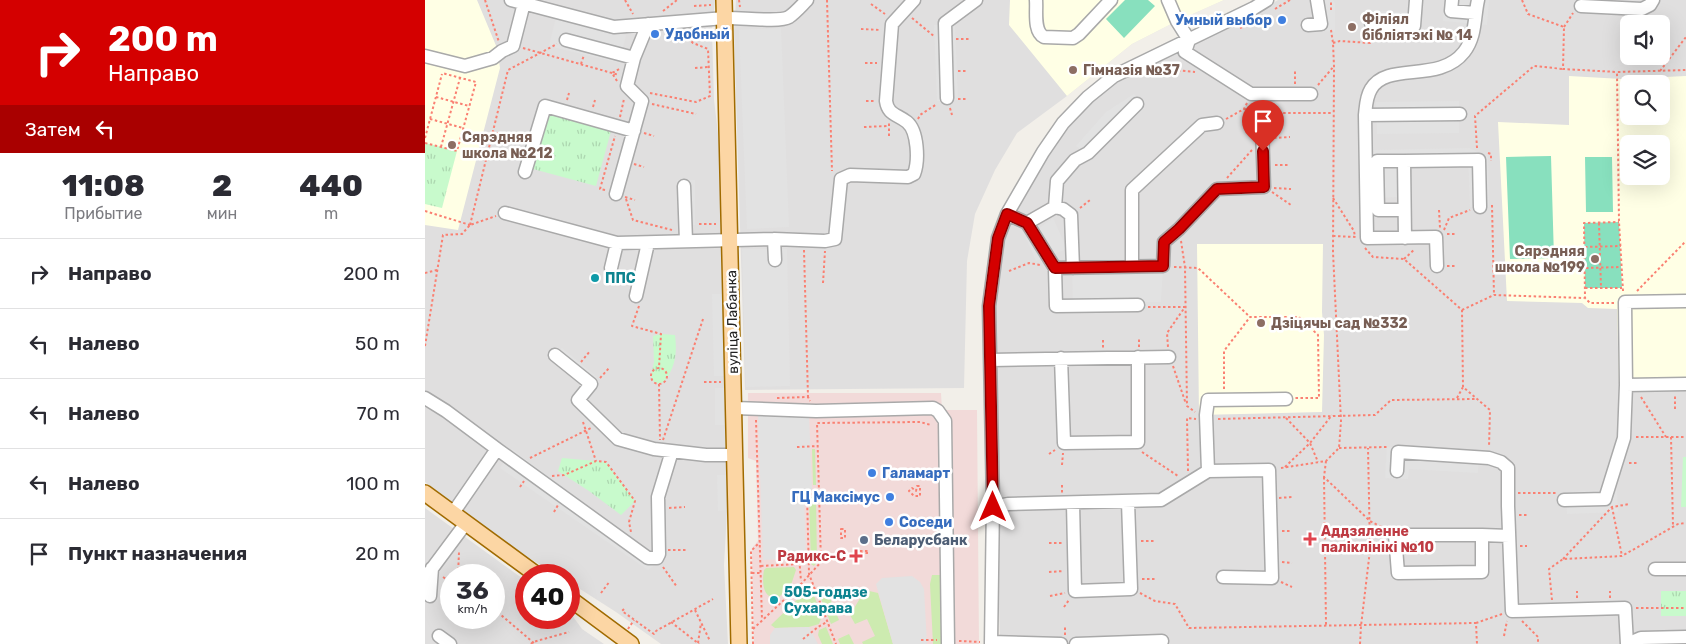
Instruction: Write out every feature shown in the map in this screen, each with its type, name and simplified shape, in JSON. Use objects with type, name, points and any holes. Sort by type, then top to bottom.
[{"type":"main road","name":"вуліца Лабанка","points":[[719,3],[725,18],[739,644]]},
{"type":"main road","points":[[425,494],[522,564]]},
{"type":"main road","points":[[580,606],[631,644]]},
{"type":"street","points":[[511,0],[614,27],[741,17],[771,20],[787,18],[807,0]]},
{"type":"street","points":[[505,213],[617,243],[648,243],[686,237],[730,240],[825,241],[835,239],[841,179],[850,175],[903,177],[914,174],[917,161],[913,129],[907,122],[895,116],[887,105],[893,26],[914,0]]},
{"type":"street","points":[[947,98],[945,23],[976,0]]},
{"type":"street","points":[[1037,0],[1037,30],[1040,35],[1044,37],[1073,38],[1111,0]]},
{"type":"street","points":[[1168,0],[1177,21],[1189,40]]},
{"type":"street","points":[[1061,644],[991,643],[993,507],[989,306],[998,238],[1007,214],[1043,152],[1063,123],[1089,97],[1115,76],[1255,8],[1267,0]]},
{"type":"street","points":[[1308,25],[1321,24],[1317,0]]},
{"type":"street","points":[[1371,23],[1414,26],[1416,0]]},
{"type":"street","points":[[1452,0],[1451,11],[1475,13]]},
{"type":"street","points":[[1437,266],[1436,237],[1367,238],[1366,100],[1371,88],[1386,75],[1423,72],[1454,62],[1465,51],[1474,33],[1478,0]]},
{"type":"street","points":[[1581,6],[1642,9],[1650,5],[1653,0]]},
{"type":"street","points":[[425,56],[465,66],[493,58],[508,48],[524,3]]},
{"type":"street","points":[[617,194],[638,132],[642,101],[627,86],[639,53],[643,24]]},
{"type":"street","points":[[566,40],[639,53]]},
{"type":"street","points":[[1189,40],[1185,52],[1251,94],[1311,94]]},
{"type":"street","points":[[1055,207],[1057,181],[1075,160],[1088,153],[1137,104]]},
{"type":"street","points":[[525,172],[545,106],[638,132]]},
{"type":"street","points":[[1365,115],[1460,114]]},
{"type":"street","points":[[1132,267],[1132,190],[1202,125],[1217,123]]},
{"type":"street","points":[[1055,268],[1163,266],[1164,242],[1217,189],[1264,187],[1262,133]]},
{"type":"street","points":[[1404,210],[1378,210],[1377,161],[1479,160],[1480,207]]},
{"type":"street","points":[[1403,161],[1405,238]]},
{"type":"street","points":[[684,186],[686,237]]},
{"type":"street","points":[[1027,223],[1055,207],[1063,209],[1071,215],[1073,268]]},
{"type":"street","points":[[1007,214],[1027,223],[1055,268],[1056,306],[1138,305]]},
{"type":"street","points":[[775,239],[775,260]]},
{"type":"street","points":[[611,268],[617,243]]},
{"type":"street","points":[[637,301],[648,243]]},
{"type":"street","points":[[1564,500],[1605,499],[1624,438],[1630,385],[1625,302],[1686,301]]},
{"type":"street","points":[[555,355],[591,384],[578,400],[618,439],[666,451],[706,455],[735,455]]},
{"type":"street","points":[[991,360],[1169,356]]},
{"type":"street","points":[[1061,358],[1064,443],[1138,442],[1138,357]]},
{"type":"street","points":[[1630,385],[1681,385]]},
{"type":"street","points":[[425,398],[446,411],[648,558],[658,554],[658,497],[666,451]]},
{"type":"street","points":[[1208,471],[1207,400],[1286,398]]},
{"type":"street","points":[[734,408],[816,410],[933,408],[938,411],[945,422],[948,644]]},
{"type":"street","points":[[453,513],[497,449]]},
{"type":"street","points":[[1397,471],[1398,452],[1489,458],[1501,462],[1508,468],[1510,612],[1625,608],[1627,644],[1641,638],[1686,637]]},
{"type":"street","points":[[993,507],[1008,504],[1073,504],[1161,500],[1208,471],[1269,470],[1272,578],[1223,577]]},
{"type":"street","points":[[1073,504],[1075,590],[1131,589],[1128,502]]},
{"type":"street","points":[[430,596],[428,573],[466,523]]},
{"type":"street","points":[[1482,535],[1482,572],[1398,573],[1395,535],[1482,535],[1509,536]]},
{"type":"street","points":[[1655,569],[1686,569]]},
{"type":"street","points":[[439,636],[450,644]]},
{"type":"street","points":[[1075,644],[1162,641]]},
{"type":"path","points":[[470,225],[508,70],[508,48],[485,0]]},
{"type":"path","points":[[625,0],[643,24]]},
{"type":"path","points":[[739,0],[740,4]]},
{"type":"path","points":[[827,0],[832,171],[841,179]]},
{"type":"path","points":[[1522,0],[1528,14],[1564,27]]},
{"type":"path","points":[[694,6],[719,3]]},
{"type":"path","points":[[871,4],[893,26]]},
{"type":"path","points":[[904,10],[947,47]]},
{"type":"path","points":[[1563,69],[1564,27],[1570,15]]},
{"type":"path","points":[[1269,470],[1326,461],[1339,448],[1340,415],[1333,236],[1333,43],[1340,41],[1370,43],[1371,23]]},
{"type":"path","points":[[861,29],[893,26]]},
{"type":"path","points":[[1659,71],[1686,37]]},
{"type":"path","points":[[508,70],[566,40]]},
{"type":"path","points":[[693,43],[708,49],[710,96],[696,102],[653,94],[651,104],[696,114]]},
{"type":"path","points":[[508,48],[540,53],[629,78]]},
{"type":"path","points":[[865,63],[889,63]]},
{"type":"path","points":[[1311,94],[1334,66]]},
{"type":"path","points":[[1477,149],[1475,116],[1534,66],[1617,72],[1686,70]]},
{"type":"path","points":[[695,68],[709,67]]},
{"type":"path","points":[[1163,70],[1218,73]]},
{"type":"path","points":[[1617,72],[1619,222],[1622,288],[1625,302]]},
{"type":"path","points":[[425,138],[442,73],[475,82],[457,151],[425,143]]},
{"type":"path","points":[[441,147],[459,78]]},
{"type":"path","points":[[436,97],[469,106]]},
{"type":"path","points":[[919,116],[947,98]]},
{"type":"path","points":[[1217,123],[1244,109],[1278,113],[1333,113]]},
{"type":"path","points":[[430,119],[463,128]]},
{"type":"path","points":[[864,126],[889,126]]},
{"type":"path","points":[[492,132],[502,134]]},
{"type":"path","points":[[638,132],[654,136]]},
{"type":"path","points":[[1217,189],[1262,133],[1290,137]]},
{"type":"path","points":[[1484,152],[1491,154],[1491,163]]},
{"type":"path","points":[[635,164],[644,166]]},
{"type":"path","points":[[1263,164],[1290,165]]},
{"type":"path","points":[[1264,187],[1291,189]]},
{"type":"path","points":[[1264,187],[1291,205]]},
{"type":"path","points":[[635,200],[625,196],[633,220],[686,237]]},
{"type":"path","points":[[1333,198],[1354,231],[1355,237],[1333,236]]},
{"type":"path","points":[[1492,201],[1494,296]]},
{"type":"path","points":[[1439,210],[1441,235],[1449,218],[1480,207]]},
{"type":"path","points":[[425,211],[470,225]]},
{"type":"path","points":[[425,346],[443,235],[461,234],[470,225],[505,213]]},
{"type":"path","points":[[1585,298],[1584,223],[1619,222]]},
{"type":"path","points":[[1599,223],[1601,288]]},
{"type":"path","points":[[699,224],[719,224]]},
{"type":"path","points":[[1179,229],[1185,267],[1187,406]]},
{"type":"path","points":[[804,240],[808,397]]},
{"type":"path","points":[[823,283],[825,241]]},
{"type":"path","points":[[1462,310],[1494,296],[1585,298],[1590,303],[1625,302],[1686,241]]},
{"type":"path","points":[[1361,244],[1373,258],[1404,259],[1462,310],[1463,387],[1457,399]]},
{"type":"path","points":[[1585,246],[1621,246]]},
{"type":"path","points":[[1009,271],[1029,262],[1055,268]]},
{"type":"path","points":[[1163,266],[1198,268],[1250,317],[1299,317],[1318,335],[1319,398],[1286,398]]},
{"type":"path","points":[[1585,268],[1621,267]]},
{"type":"path","points":[[425,273],[437,270]]},
{"type":"path","points":[[1585,288],[1622,288]]},
{"type":"path","points":[[637,301],[632,326],[661,334],[659,368]]},
{"type":"path","points":[[1138,305],[1154,308],[1185,307]]},
{"type":"path","points":[[1185,307],[1167,333],[1169,356],[1187,406],[1206,419]]},
{"type":"path","points":[[1224,399],[1224,351],[1250,317]]},
{"type":"path","points":[[666,451],[703,319]]},
{"type":"path","points":[[574,371],[590,351]]},
{"type":"path","points":[[591,384],[610,367]]},
{"type":"path","points":[[659,368],[664,370],[667,375],[666,380],[659,384]]},
{"type":"path","points":[[659,368],[651,376],[654,382],[659,384]]},
{"type":"path","points":[[704,382],[723,382]]},
{"type":"path","points":[[659,384],[666,451]]},
{"type":"path","points":[[1630,385],[1666,437]]},
{"type":"path","points":[[1675,409],[1681,385]]},
{"type":"path","points":[[1463,387],[1490,410],[1489,458]]},
{"type":"path","points":[[1188,483],[1187,418],[1375,415],[1391,400],[1476,399]]},
{"type":"path","points":[[578,400],[585,431],[596,461]]},
{"type":"path","points":[[755,409],[762,620]]},
{"type":"path","points":[[1284,468],[1310,443],[1332,415]]},
{"type":"path","points":[[1285,417],[1310,443],[1318,462]]},
{"type":"path","points":[[821,562],[817,423],[920,422],[931,425]]},
{"type":"path","points":[[518,464],[602,424]]},
{"type":"path","points":[[1671,437],[1673,526]]},
{"type":"path","points":[[1624,438],[1686,437]]},
{"type":"path","points":[[1138,442],[1138,449],[1188,483]]},
{"type":"path","points":[[797,447],[818,446]]},
{"type":"path","points":[[1339,448],[1387,447]]},
{"type":"path","points":[[1360,644],[1370,550],[1368,448]]},
{"type":"path","points":[[543,482],[548,476],[564,475],[596,461],[606,462],[635,501],[629,522],[634,548]]},
{"type":"path","points":[[1326,461],[1324,477],[1326,625]]},
{"type":"path","points":[[1324,477],[1370,521],[1395,535]]},
{"type":"path","points":[[917,486],[920,486],[920,496],[914,496],[909,491],[912,488],[917,491],[917,486]]},
{"type":"path","points":[[1508,494],[1560,493],[1564,500]]},
{"type":"path","points":[[807,494],[809,574],[836,644]]},
{"type":"path","points":[[798,495],[819,494]]},
{"type":"path","points":[[1553,611],[1549,570],[1563,559],[1613,507],[1630,504]]},
{"type":"path","points":[[658,508],[685,507]]},
{"type":"path","points":[[1613,507],[1622,556]]},
{"type":"path","points":[[1563,559],[1622,556],[1673,526],[1686,524]]},
{"type":"path","points":[[1325,535],[1395,535]]},
{"type":"path","points":[[1129,542],[1154,541]]},
{"type":"path","points":[[753,644],[751,551],[760,542]]},
{"type":"path","points":[[1049,543],[1074,542]]},
{"type":"path","points":[[458,564],[459,549]]},
{"type":"path","points":[[677,587],[658,554],[686,550]]},
{"type":"path","points":[[799,556],[802,583]]},
{"type":"path","points":[[753,629],[802,583],[821,562],[838,558]]},
{"type":"path","points":[[761,566],[800,564]]},
{"type":"path","points":[[1049,572],[1074,571]]},
{"type":"path","points":[[752,573],[761,573]]},
{"type":"path","points":[[601,593],[610,581]]},
{"type":"path","points":[[1131,589],[1155,601],[1175,604],[1189,628],[1476,623],[1510,612]]},
{"type":"path","points":[[1050,596],[1075,590]]},
{"type":"path","points":[[624,608],[622,612],[653,634],[713,599]]},
{"type":"path","points":[[1625,608],[1686,608]]},
{"type":"path","points":[[694,609],[709,641]]},
{"type":"path","points":[[1504,636],[1510,612]]},
{"type":"path","points":[[1510,612],[1537,637],[1538,644]]},
{"type":"path","points":[[505,619],[533,643],[569,632]]},
{"type":"path","points":[[671,622],[699,644]]},
{"type":"path","points":[[803,639],[827,622]]},
{"type":"path","points":[[699,644],[701,623]]},
{"type":"path","points":[[1476,623],[1477,644]]},
{"type":"shaded area","points":[[425,0],[715,0],[712,30],[714,100],[719,141],[727,512],[724,565],[728,644],[661,644],[580,589],[580,564],[539,564],[521,553],[425,482]]},
{"type":"shaded area","name":"Сярэдняя школа №212","points":[[425,0],[477,0],[497,48],[500,68],[458,230],[425,225]]},
{"type":"shaded area","points":[[736,0],[1224,0],[1132,44],[1017,133],[995,170],[975,214],[967,261],[964,388],[745,390],[734,31]]},
{"type":"shaded area","name":"Гімназія №37","points":[[1010,0],[1224,0],[1132,44],[1067,96],[1009,25]]},
{"type":"shaded area","points":[[1278,0],[1686,0],[1686,644],[1000,644],[992,367],[993,305],[1000,252],[1013,208],[1043,154],[1081,107],[1124,78],[1260,11]]},
{"type":"shaded area","points":[[1309,0],[1333,0],[1335,3],[1335,32],[1320,31]]},
{"type":"shaded area","points":[[1444,0],[1489,0],[1487,25],[1443,21]]},
{"type":"shaded area","points":[[1372,10],[1422,14],[1420,40],[1370,36]]},
{"type":"shaded area","points":[[556,18],[626,35],[619,63],[549,46]]},
{"type":"shaded area","points":[[934,25],[955,25],[958,100],[937,101]]},
{"type":"shaded area","points":[[781,28],[789,227],[747,229],[739,30]]},
{"type":"shaded area","name":"Сярэдняя школа №199","points":[[1569,76],[1620,79],[1620,125],[1670,125],[1670,77],[1686,76],[1686,386],[1619,387],[1617,309],[1588,308],[1582,303],[1507,301],[1498,122],[1569,125]]},
{"type":"shaded area","points":[[1134,94],[1145,108],[1091,159],[1076,146],[1106,112]]},
{"type":"shaded area","points":[[1459,101],[1459,133],[1377,134],[1376,102]]},
{"type":"shaded area","points":[[1469,148],[1488,157],[1489,207],[1470,207],[1468,153],[1397,155],[1398,197],[1374,198],[1373,150]]},
{"type":"shaded area","points":[[677,180],[695,180],[695,225],[678,225]]},
{"type":"shaded area","points":[[1053,218],[1067,249],[1036,261],[1026,238]]},
{"type":"shaded area","name":"Дзіцячы сад №332","points":[[1197,244],[1323,244],[1322,312],[1324,335],[1322,412],[1199,415]]},
{"type":"shaded area","points":[[742,249],[787,249],[790,386],[746,387]]},
{"type":"shaded area","points":[[1163,272],[1161,302],[1073,302],[1072,273]]},
{"type":"shaded area","points":[[712,294],[722,294],[724,376],[714,376]]},
{"type":"shaded area","points":[[562,348],[597,377],[586,389],[551,360]]},
{"type":"shaded area","points":[[715,388],[724,388],[725,425],[715,425]]},
{"type":"shaded area","points":[[748,393],[941,393],[942,410],[977,410],[979,644],[754,644],[752,548],[758,541],[756,461],[748,458]]},
{"type":"shaded area","points":[[809,414],[812,490],[804,491],[806,558],[763,560],[758,415]]},
{"type":"shaded area","points":[[1387,447],[1479,452],[1478,473],[1409,469],[1408,479],[1385,478]]},
{"type":"shaded area","points":[[512,449],[660,561],[648,570],[500,468]]},
{"type":"shaded area","points":[[717,475],[726,475],[727,510],[718,511]]},
{"type":"shaded area","points":[[1617,490],[1618,512],[1567,514],[1566,492]]},
{"type":"shaded area","points":[[425,508],[502,564],[440,564],[440,629],[505,629],[505,566],[515,573],[515,629],[580,629],[580,626],[604,644],[425,644]]},
{"type":"shaded area","points":[[912,576],[920,582],[924,589],[927,644],[893,644],[876,584],[882,578]]},
{"type":"shaded area","points":[[809,627],[818,644],[770,644],[770,635],[775,628]]},
{"type":"green space","points":[[1125,0],[1148,0],[1155,6],[1124,38],[1106,19]]},
{"type":"green space","points":[[548,114],[611,131],[596,186],[533,169]]},
{"type":"green space","points":[[425,143],[457,151],[442,208],[425,204]]},
{"type":"green space","points":[[1551,156],[1554,258],[1510,259],[1506,157]]},
{"type":"green space","points":[[1585,157],[1612,157],[1613,212],[1586,212]]},
{"type":"green space","points":[[1619,222],[1622,288],[1585,288],[1584,223]]},
{"type":"green space","points":[[661,334],[675,335],[676,352],[670,373],[664,381],[658,383],[654,382],[651,376],[654,362],[653,336]]},
{"type":"green space","points":[[812,449],[815,449],[816,485],[813,485]]},
{"type":"green space","points":[[1683,457],[1686,457],[1686,507],[1681,507]]},
{"type":"green space","points":[[562,458],[606,462],[635,501],[621,515],[558,471]]},
{"type":"green space","points":[[809,497],[816,497],[817,562],[814,566],[811,564]]},
{"type":"green space","points":[[794,567],[796,570],[791,585],[779,597],[769,596],[763,584],[764,570],[766,568]]},
{"type":"green space","points":[[932,575],[941,575],[942,644],[933,644],[930,584]]},
{"type":"green space","points":[[865,590],[878,593],[893,644],[863,644],[862,642],[875,636],[867,619],[855,624],[850,615]]},
{"type":"green space","points":[[806,591],[813,593],[822,616],[819,624],[809,627],[775,628],[771,625]]},
{"type":"green space","points":[[827,591],[839,620],[831,624],[821,599]]},
{"type":"green space","points":[[1661,591],[1686,591],[1686,616],[1661,616]]},
{"type":"green space","points":[[826,627],[833,644],[822,644],[818,635],[819,630]]},
{"type":"green space","points":[[849,634],[854,644],[840,644],[838,639]]},
{"type":"place","name":"Умный выбор","points":[[1282,20]]},
{"type":"place","name":"Філіял бібліятэкі № 14","points":[[1352,27]]},
{"type":"place","name":"Удобный","points":[[655,34]]},
{"type":"place","name":"Гімназія №37","points":[[1073,70]]},
{"type":"place","name":"Сярэдняя школа №212","points":[[452,145]]},
{"type":"place","name":"Сярэдняя школа №199","points":[[1595,259]]},
{"type":"place","name":"ППС","points":[[595,278]]},
{"type":"place","name":"Дзіцячы сад №332","points":[[1261,323]]},
{"type":"place","name":"Галамарт","points":[[872,473]]},
{"type":"place","name":"ГЦ Максімус","points":[[890,497]]},
{"type":"place","name":"Соседи","points":[[889,522]]},
{"type":"place","name":"Аддзяленне паліклінікі №10","points":[[1310,539]]},
{"type":"place","name":"Беларусбанк","points":[[864,540]]},
{"type":"place","name":"Радикс-С","points":[[856,556]]},
{"type":"place","name":"505-годдзе Сухарава","points":[[774,600]]},
{"type":"route","points":[[993,507],[989,306],[998,238],[1007,214],[1027,223],[1055,268],[1163,266],[1164,242],[1217,189],[1264,187],[1263,151]]}]
